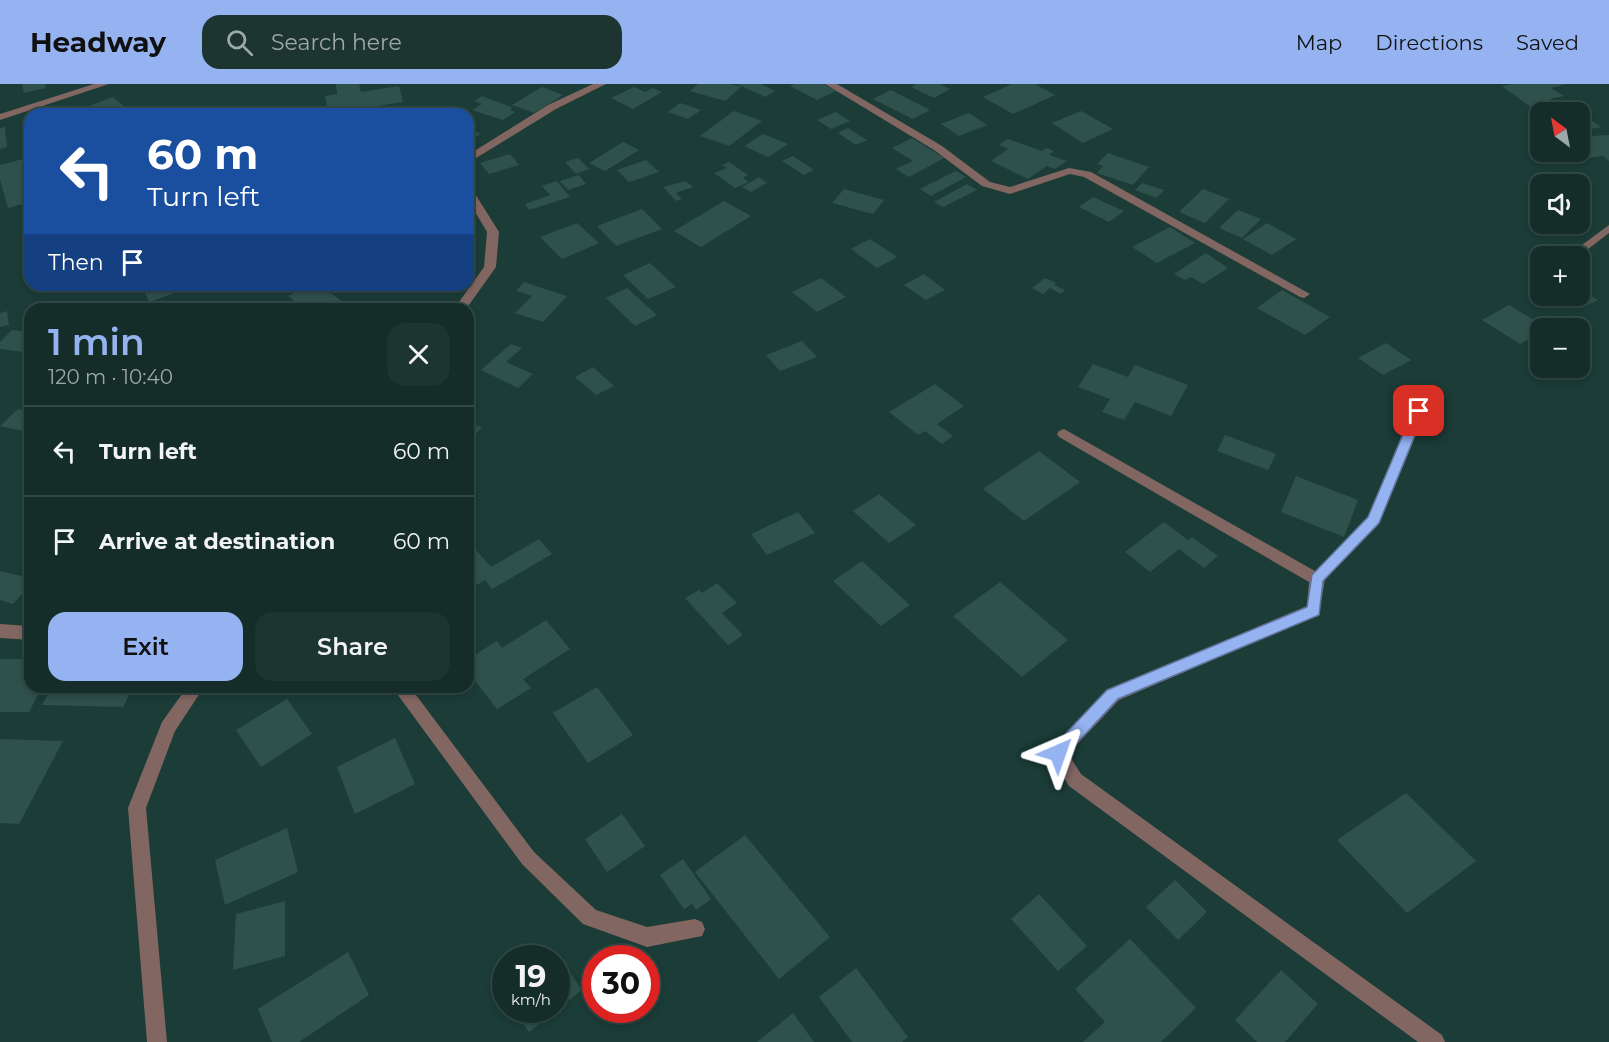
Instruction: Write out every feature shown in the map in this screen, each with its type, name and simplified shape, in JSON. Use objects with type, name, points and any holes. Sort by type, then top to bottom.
[{"type":"street","points":[[28,108],[104,84]]},
{"type":"street","points":[[474,156],[552,107],[601,84]]},
{"type":"street","points":[[830,84],[938,148],[986,184],[1010,191],[1069,171],[1087,174],[1304,294]]},
{"type":"street","points":[[0,117],[24,109]]},
{"type":"street","points":[[474,201],[493,232],[490,267],[474,289]]},
{"type":"street","points":[[1585,246],[1609,228]]},
{"type":"street","points":[[1419,411],[1374,520],[1317,579],[1314,610],[1113,694],[1058,753],[1075,780],[1435,1042]]},
{"type":"street","points":[[1064,434],[1317,579]]},
{"type":"street","points":[[0,631],[24,633]]},
{"type":"street","points":[[157,1042],[137,807],[168,727],[192,693]]},
{"type":"street","points":[[404,693],[528,858],[590,917],[647,937],[695,929]]},
{"type":"building","points":[[22,84],[45,84],[46,88],[24,93]]},
{"type":"building","points":[[336,84],[359,84],[361,92],[399,86],[403,102],[366,108],[327,108],[325,96],[337,94]]},
{"type":"building","points":[[698,84],[730,84],[741,87],[725,101],[690,91]]},
{"type":"building","points":[[737,84],[761,84],[775,91],[765,97]]},
{"type":"building","points":[[823,84],[836,91],[817,100],[790,86]]},
{"type":"building","points":[[916,84],[940,84],[950,89],[934,98],[911,87]]},
{"type":"building","points":[[1012,84],[1035,84],[1055,95],[1013,114],[983,97]]},
{"type":"building","points":[[1566,84],[1551,88],[1564,96],[1550,99],[1554,102],[1530,102],[1530,107],[1502,86]]},
{"type":"building","points":[[542,87],[563,95],[534,113],[512,105]]},
{"type":"building","points":[[634,87],[645,92],[653,88],[662,92],[633,109],[611,98]]},
{"type":"building","points":[[891,90],[930,110],[913,119],[873,99]]},
{"type":"building","points":[[482,96],[513,108],[510,110],[515,112],[503,120],[474,111],[482,104],[474,101]]},
{"type":"building","points":[[113,97],[126,108],[91,108],[89,106]]},
{"type":"building","points":[[680,103],[701,110],[688,119],[668,112]]},
{"type":"building","points":[[734,111],[762,121],[729,146],[700,136]]},
{"type":"building","points":[[1081,111],[1113,129],[1083,143],[1052,123]]},
{"type":"building","points":[[836,112],[850,121],[831,129],[817,120]]},
{"type":"building","points":[[969,113],[987,125],[959,136],[941,124]]},
{"type":"building","points":[[1590,119],[1601,127],[1590,129]]},
{"type":"building","points":[[5,127],[7,147],[0,149],[0,128]]},
{"type":"building","points":[[848,128],[867,140],[856,145],[838,133]]},
{"type":"building","points":[[474,131],[481,133],[474,139]]},
{"type":"building","points":[[763,134],[788,144],[768,157],[744,146]]},
{"type":"building","points":[[1590,134],[1593,136],[1609,135],[1609,161],[1603,156],[1590,158]]},
{"type":"building","points":[[912,138],[944,158],[909,177],[896,169],[913,161],[892,148]]},
{"type":"building","points":[[1008,139],[1042,151],[1047,148],[1054,151],[1049,155],[1067,161],[1055,169],[1047,166],[1028,179],[991,161],[1008,149],[999,145]]},
{"type":"building","points":[[623,142],[639,150],[605,171],[589,163]]},
{"type":"building","points":[[1108,153],[1149,167],[1133,185],[1097,173],[1103,166],[1097,164]]},
{"type":"building","points":[[510,154],[519,165],[489,174],[480,163]]},
{"type":"building","points":[[793,156],[814,170],[804,175],[782,161]]},
{"type":"building","points":[[578,158],[589,169],[576,174],[565,162]]},
{"type":"building","points":[[24,159],[24,204],[8,208],[0,180],[0,165]]},
{"type":"building","points":[[646,160],[659,172],[629,182],[617,170]]},
{"type":"building","points":[[729,162],[748,175],[743,178],[749,182],[735,188],[714,173],[727,168],[722,165]]},
{"type":"building","points":[[956,171],[966,177],[931,196],[920,189]]},
{"type":"building","points":[[579,175],[586,184],[568,190],[560,181]]},
{"type":"building","points":[[759,177],[767,183],[751,192],[742,187]]},
{"type":"building","points":[[557,181],[570,197],[529,210],[525,204],[550,195],[542,186]]},
{"type":"building","points":[[686,181],[693,187],[676,193],[682,199],[676,201],[663,187]]},
{"type":"building","points":[[1142,183],[1164,190],[1157,198],[1135,190]]},
{"type":"building","points":[[967,184],[977,190],[943,207],[934,202]]},
{"type":"building","points":[[844,189],[884,200],[873,214],[832,203]]},
{"type":"building","points":[[1203,189],[1229,199],[1205,223],[1179,212]]},
{"type":"building","points":[[1093,197],[1124,211],[1109,222],[1079,207]]},
{"type":"building","points":[[724,201],[751,216],[701,247],[674,231]]},
{"type":"building","points":[[642,209],[662,229],[616,246],[597,226]]},
{"type":"building","points":[[1238,210],[1261,219],[1242,238],[1219,228]]},
{"type":"building","points":[[577,223],[599,243],[562,259],[540,237]]},
{"type":"building","points":[[1267,223],[1296,239],[1272,255],[1243,239]]},
{"type":"building","points":[[1170,227],[1195,243],[1157,263],[1132,247]]},
{"type":"building","points":[[870,239],[897,257],[877,268],[851,249]]},
{"type":"building","points":[[1206,253],[1228,268],[1203,284],[1191,277],[1185,280],[1174,274]]},
{"type":"building","points":[[650,263],[676,287],[648,299],[623,275]]},
{"type":"building","points":[[924,274],[945,290],[926,300],[904,285]]},
{"type":"building","points":[[821,278],[846,297],[817,312],[792,292]]},
{"type":"building","points":[[1045,278],[1065,290],[1061,294],[1050,288],[1043,294],[1032,288]]},
{"type":"building","points":[[524,282],[567,296],[543,322],[515,313],[532,296],[516,291]]},
{"type":"building","points":[[627,288],[657,315],[635,326],[606,298]]},
{"type":"building","points":[[1282,290],[1330,317],[1305,335],[1257,308]]},
{"type":"building","points":[[144,291],[181,291],[149,302]]},
{"type":"building","points":[[298,291],[328,291],[344,303],[297,303],[288,296]]},
{"type":"building","points":[[1590,295],[1598,300],[1590,304]]},
{"type":"building","points":[[1509,305],[1530,318],[1530,338],[1520,344],[1482,320]]},
{"type":"building","points":[[7,311],[9,325],[0,327],[0,313]]},
{"type":"building","points":[[12,330],[24,331],[24,352],[0,349],[0,342]]},
{"type":"building","points":[[802,341],[817,357],[780,371],[766,355]]},
{"type":"building","points":[[1386,343],[1411,360],[1383,375],[1358,358]]},
{"type":"building","points":[[511,344],[522,348],[506,362],[533,374],[518,388],[481,370]]},
{"type":"building","points":[[1093,364],[1128,377],[1135,365],[1188,385],[1171,416],[1135,402],[1124,420],[1102,412],[1110,399],[1078,387]]},
{"type":"building","points":[[593,367],[614,386],[596,395],[575,377]]},
{"type":"building","points":[[935,384],[964,406],[937,424],[953,436],[942,444],[925,431],[918,435],[889,412]]},
{"type":"building","points":[[18,409],[24,410],[24,431],[0,426]]},
{"type":"building","points":[[474,425],[482,427],[474,436]]},
{"type":"building","points":[[1225,435],[1276,454],[1268,470],[1217,451]]},
{"type":"building","points":[[1039,451],[1080,482],[1024,521],[983,489]]},
{"type":"building","points":[[1296,476],[1358,500],[1344,537],[1281,512]]},
{"type":"building","points":[[879,494],[916,525],[889,543],[853,511]]},
{"type":"building","points":[[798,512],[815,533],[767,555],[751,534]]},
{"type":"building","points":[[1164,522],[1188,540],[1192,537],[1218,556],[1204,568],[1179,549],[1150,572],[1125,552]]},
{"type":"building","points":[[539,539],[552,554],[492,589],[485,580],[474,586],[474,548],[491,567]]},
{"type":"building","points":[[862,561],[910,605],[881,626],[833,581]]},
{"type":"building","points":[[0,571],[24,577],[24,592],[13,604],[0,600]]},
{"type":"building","points":[[1000,582],[1068,640],[1022,677],[953,616]]},
{"type":"building","points":[[717,583],[737,603],[722,613],[743,635],[728,645],[685,598],[699,590],[702,593]]},
{"type":"building","points":[[546,620],[570,649],[523,679],[531,688],[497,709],[474,680],[474,655],[497,641],[502,648]]},
{"type":"building","points":[[0,659],[24,659],[24,693],[39,693],[29,712],[0,712]]},
{"type":"building","points":[[597,687],[633,735],[588,763],[553,713]]},
{"type":"building","points":[[49,693],[130,693],[123,707],[42,705]]},
{"type":"building","points":[[287,699],[312,734],[261,767],[236,730]]},
{"type":"building","points":[[395,738],[415,784],[355,814],[337,767]]},
{"type":"building","points":[[0,739],[63,741],[19,824],[0,823]]},
{"type":"building","points":[[1406,793],[1476,861],[1407,913],[1337,840]]},
{"type":"building","points":[[622,814],[645,846],[607,872],[585,839]]},
{"type":"building","points":[[287,828],[298,872],[225,905],[215,860]]},
{"type":"building","points":[[745,835],[830,937],[779,979],[695,872]]},
{"type":"building","points":[[683,859],[711,899],[696,910],[692,904],[684,909],[660,875]]},
{"type":"building","points":[[1175,880],[1207,912],[1178,940],[1146,907]]},
{"type":"building","points":[[1039,894],[1087,946],[1058,971],[1011,919]]},
{"type":"building","points":[[285,901],[285,956],[233,970],[236,914]]},
{"type":"building","points":[[1130,939],[1196,1008],[1161,1042],[1083,1042],[1105,1022],[1075,989]]},
{"type":"building","points":[[348,952],[369,995],[299,1042],[272,1042],[258,1009]]},
{"type":"building","points":[[856,968],[908,1037],[902,1042],[852,1042],[819,997]]},
{"type":"building","points":[[1281,970],[1318,1004],[1285,1042],[1257,1042],[1235,1020]]},
{"type":"building","points":[[570,973],[582,990],[570,1000]]},
{"type":"building","points":[[793,1013],[814,1042],[757,1042]]},
{"type":"building","points":[[523,1023],[540,1023],[529,1032]]},
{"type":"route","points":[[1058,753],[1113,694],[1314,610],[1317,579],[1374,520],[1419,411]]}]
